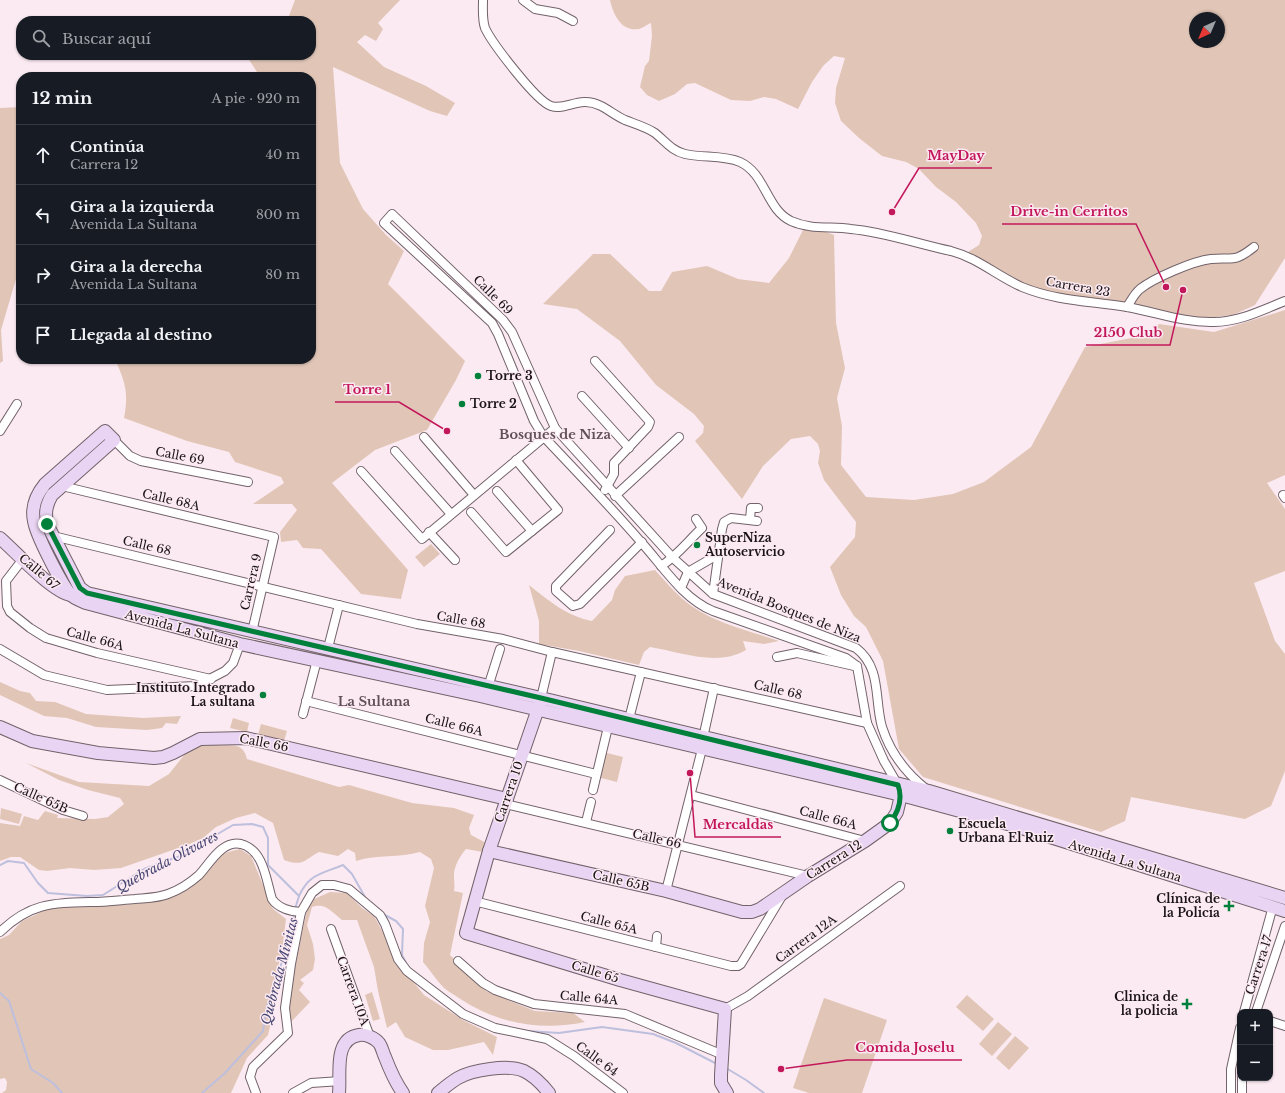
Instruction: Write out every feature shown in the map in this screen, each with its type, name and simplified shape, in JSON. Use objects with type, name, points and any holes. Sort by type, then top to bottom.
[{"type":"street","name":"Carrera 23","points":[[483,0],[483,18],[485,28],[508,63],[543,101],[551,106],[561,106],[582,101],[592,102],[623,119],[654,133],[672,149],[684,154],[740,162],[754,173],[773,205],[790,221],[810,227],[851,228],[966,255],[1021,286],[1046,295],[1073,301],[1127,307],[1164,316],[1213,322],[1240,319],[1285,301]]},
{"type":"street","points":[[523,0],[535,9],[558,13],[573,21]]},
{"type":"street","name":"Calle 69","points":[[662,566],[642,542],[544,436],[534,421],[492,323],[384,223],[392,214],[503,320],[512,332],[555,428],[609,485],[615,496],[673,558]]},
{"type":"street","points":[[1127,307],[1139,290],[1152,282],[1197,262],[1212,259],[1231,260],[1254,247]]},
{"type":"street","points":[[595,361],[650,422],[648,427],[614,463],[609,485],[600,496]]},
{"type":"street","points":[[582,396],[629,448]]},
{"type":"street","points":[[0,431],[17,404]]},
{"type":"street","points":[[361,471],[422,539],[555,428]]},
{"type":"street","points":[[105,431],[114,440],[52,495],[46,505],[47,524],[75,592],[37,533],[33,521],[34,505],[38,493],[45,484],[105,431]]},
{"type":"street","points":[[424,437],[474,495]]},
{"type":"street","points":[[615,496],[678,437]]},
{"type":"street","name":"Calle 69","points":[[114,440],[130,456],[141,461],[248,482]]},
{"type":"street","points":[[395,451],[451,514]]},
{"type":"street","points":[[470,512],[506,552],[558,510],[516,460]]},
{"type":"street","name":"Calle 68A","points":[[62,486],[274,537]]},
{"type":"street","points":[[497,491],[532,531]]},
{"type":"street","points":[[713,594],[724,522],[731,518],[753,520],[751,508],[758,508]]},
{"type":"street","points":[[662,566],[673,558],[680,548],[702,528],[696,519]]},
{"type":"street","points":[[610,530],[556,586],[556,591],[573,606],[580,604],[642,542]]},
{"type":"street","points":[[429,532],[455,560]]},
{"type":"street","name":"Calle 68","points":[[53,536],[416,624],[504,639],[552,652],[867,723]]},
{"type":"street","name":"Carrera 9","points":[[252,632],[274,537]]},
{"type":"street","name":"Calle 67","points":[[0,538],[43,578],[75,592]]},
{"type":"street","points":[[681,588],[688,572],[719,554]]},
{"type":"street","name":"Avenida Bosques de Niza","points":[[673,558],[713,594],[856,648],[869,660],[873,671],[882,725],[888,743],[911,777],[929,791]]},
{"type":"street","name":"Calle 66A","points":[[23,559],[6,581],[7,606],[10,612],[30,628],[46,638],[97,653],[211,679]]},
{"type":"street","name":"Avenida Bosques de Niza","points":[[662,566],[681,588],[702,607],[846,658],[857,666]]},
{"type":"street","name":"Avenida La Sultana","points":[[75,592],[87,593],[252,632],[328,648],[488,687],[629,719],[703,744],[762,761],[948,802],[1285,898]]},
{"type":"street","name":"Avenida La Sultana","points":[[75,592],[86,604],[240,644],[317,660],[608,727],[703,744]]},
{"type":"street","points":[[328,648],[339,605]]},
{"type":"street","points":[[0,649],[44,675],[107,690],[196,686],[224,671],[233,663],[240,644]]},
{"type":"street","points":[[488,687],[500,649]]},
{"type":"street","name":"Carrera 10","points":[[466,933],[489,851],[541,698],[552,652]]},
{"type":"street","points":[[777,657],[797,653],[857,666],[867,723],[899,790]]},
{"type":"street","points":[[303,714],[317,660]]},
{"type":"street","points":[[629,719],[641,672]]},
{"type":"street","points":[[666,891],[703,744],[714,688]]},
{"type":"street","name":"Calle 66A","points":[[306,701],[596,774]]},
{"type":"street","name":"Calle 66","points":[[0,727],[32,741],[98,753],[154,758],[173,754],[200,739],[246,738],[808,876]]},
{"type":"street","points":[[593,790],[608,727]]},
{"type":"street","name":"Calle 65B","points":[[0,780],[63,810],[83,816]]},
{"type":"street","name":"Avenida La Sultana","points":[[899,790],[929,791],[948,802],[1015,826],[1285,910]]},
{"type":"street","name":"Carrera 12","points":[[752,912],[784,894],[808,876],[865,841],[890,823],[897,812],[899,790]]},
{"type":"street","name":"Calle 66A","points":[[691,794],[865,841]]},
{"type":"street","points":[[586,822],[591,802]]},
{"type":"street","points":[[0,932],[21,915],[47,904],[94,902],[167,895],[182,888],[198,876],[216,854],[229,845],[240,844],[251,848],[258,856],[272,900],[276,905],[297,912]]},
{"type":"street","name":"Calle 65B","points":[[489,851],[666,891],[742,912],[752,912]]},
{"type":"street","name":"Calle 64","points":[[256,1093],[250,1077],[252,1067],[288,1033],[285,1008],[297,912],[312,893],[322,885],[334,885],[349,889],[380,915],[385,924],[398,959],[407,971],[463,1014],[495,1028],[546,1039],[557,1045],[623,1093]]},
{"type":"street","name":"Carrera 12A","points":[[725,1009],[748,996],[900,886]]},
{"type":"street","name":"Calle 65A","points":[[474,901],[732,966],[738,966],[784,894]]},
{"type":"street","points":[[1273,906],[1285,898]]},
{"type":"street","name":"Carrera 17","points":[[1244,1009],[1273,906]]},
{"type":"street","name":"Carrera 17","points":[[1257,1009],[1285,926]]},
{"type":"street","name":"Carrera 10A","points":[[331,929],[370,1037],[379,1043],[396,1084],[403,1093]]},
{"type":"street","name":"Calle 65","points":[[466,933],[620,980],[725,1009]]},
{"type":"street","points":[[656,947],[657,936]]},
{"type":"street","name":"Calle 64A","points":[[458,961],[489,987],[534,1004],[624,1014],[723,1059]]},
{"type":"street","points":[[725,1009],[721,1083],[727,1093]]},
{"type":"street","points":[[1273,1022],[1285,1026]]},
{"type":"street","points":[[293,1093],[311,1083],[340,1087],[340,1055],[343,1045],[351,1038],[361,1035],[370,1037]]},
{"type":"street","points":[[1231,1093],[1231,1069],[1237,1042]]},
{"type":"street","points":[[438,1093],[458,1078],[472,1073],[493,1069],[511,1068],[522,1070],[533,1076],[549,1093]]},
{"type":"street","points":[[1242,1081],[1242,1093]]},
{"type":"shaded area","points":[[295,0],[400,0],[378,23],[383,29],[376,41],[365,35],[357,42],[384,67],[426,86],[455,103],[447,116],[430,111],[333,67],[340,163],[363,209],[386,235],[404,251],[388,284],[465,361],[456,380],[427,430],[375,450],[332,483],[408,570],[401,599],[361,594],[321,549],[303,548],[297,540],[281,542],[280,532],[297,510],[292,504],[253,504],[284,483],[281,477],[235,462],[229,452],[187,441],[124,418],[126,394],[117,364],[316,364],[316,72],[257,72],[249,60],[316,60],[316,16],[289,16]]},
{"type":"shaded area","points":[[610,0],[1285,0],[1285,258],[1255,305],[1233,315],[1206,318],[1165,315],[1075,300],[1021,283],[990,267],[968,252],[979,245],[982,236],[976,223],[956,202],[936,187],[919,169],[906,162],[882,156],[859,138],[841,121],[835,103],[836,88],[845,58],[834,56],[823,66],[812,82],[798,109],[776,99],[764,97],[750,101],[731,100],[695,83],[687,84],[675,94],[659,101],[647,95],[640,87],[645,66],[649,61],[652,36],[651,23],[639,29],[627,28],[619,21],[613,11]]},
{"type":"shaded area","points":[[16,107],[16,279],[1,330],[3,361],[0,363],[0,108]]},
{"type":"shaded area","points":[[806,224],[834,235],[836,323],[845,368],[837,398],[842,426],[841,465],[866,497],[914,500],[953,494],[984,482],[1031,447],[1085,347],[1147,335],[1159,324],[1214,332],[1285,310],[1285,475],[1267,483],[1285,509],[1285,571],[1254,583],[1275,641],[1285,654],[1285,771],[1271,806],[1245,819],[1131,797],[1125,821],[1101,832],[923,777],[899,749],[883,661],[866,627],[854,616],[841,595],[830,567],[855,537],[856,522],[824,480],[818,463],[820,451],[818,444],[810,436],[791,439],[763,466],[742,499],[695,441],[703,433],[704,426],[694,414],[656,385],[620,341],[577,309],[543,304],[593,254],[610,254],[649,291],[661,291],[672,272],[707,266],[738,279],[769,283],[789,258]]},
{"type":"shaded area","points":[[431,544],[440,554],[424,567],[415,557]]},
{"type":"shaded area","points":[[655,570],[682,599],[703,613],[734,627],[779,641],[764,644],[743,641],[746,650],[735,655],[711,658],[686,655],[650,647],[644,652],[639,665],[579,651],[539,644],[539,621],[529,585],[566,612],[592,621],[612,600],[615,590],[625,576]]},
{"type":"shaded area","points":[[0,682],[20,691],[30,693],[36,701],[55,702],[86,714],[143,718],[181,716],[177,724],[166,723],[162,728],[147,730],[96,727],[67,718],[44,716],[0,695]]},
{"type":"shaded area","points":[[233,718],[249,723],[247,732],[230,728]]},
{"type":"shaded area","points":[[261,724],[287,731],[284,741],[258,735]]},
{"type":"shaded area","points":[[232,745],[240,747],[247,759],[339,787],[349,785],[412,803],[454,808],[474,815],[469,828],[471,835],[486,843],[483,852],[466,849],[455,868],[454,891],[463,893],[450,955],[486,991],[535,1011],[573,1013],[585,1022],[553,1026],[506,1020],[476,1008],[444,988],[438,982],[423,962],[424,943],[430,922],[425,906],[434,868],[431,859],[420,852],[404,855],[372,857],[356,861],[355,853],[348,849],[338,856],[319,852],[303,862],[290,862],[284,860],[273,823],[255,813],[236,818],[216,827],[203,838],[187,845],[121,868],[94,870],[70,868],[47,871],[39,870],[20,857],[11,857],[0,861],[0,823],[20,826],[24,816],[38,820],[45,811],[58,815],[57,818],[95,819],[108,817],[124,804],[120,798],[88,790],[59,780],[26,763],[79,782],[149,786],[169,774],[185,754],[197,746]]},
{"type":"shaded area","points":[[603,752],[623,757],[617,782],[597,777]]},
{"type":"shaded area","points":[[1,808],[22,814],[19,824],[0,819]]},
{"type":"shaded area","points":[[240,849],[251,856],[273,909],[286,919],[282,951],[277,971],[278,992],[268,1035],[247,1058],[231,1093],[2,1093],[6,1090],[7,1082],[5,1078],[0,1079],[0,939],[9,935],[22,921],[52,907],[136,904],[164,897],[191,887],[219,856]]},
{"type":"shaded area","points":[[330,892],[347,893],[362,908],[374,916],[403,969],[424,995],[463,1020],[497,1037],[493,1055],[484,1042],[448,1050],[433,1050],[405,1037],[396,1022],[387,1028],[374,967],[357,920],[342,920],[325,907],[321,906],[312,907],[307,925],[313,944],[315,959],[313,970],[300,980],[304,983],[299,990],[310,1002],[291,1022],[289,996],[306,914],[312,900]]},
{"type":"shaded area","points":[[372,992],[380,1019],[373,1021],[365,995]]},
{"type":"shaded area","points":[[967,995],[994,1019],[983,1031],[956,1007]]},
{"type":"shaded area","points":[[824,998],[887,1020],[862,1093],[809,1093],[793,1088]]},
{"type":"shaded area","points":[[998,1022],[1012,1034],[992,1056],[979,1044]]},
{"type":"shaded area","points":[[1015,1036],[1029,1048],[1009,1070],[996,1058]]},
{"type":"waterway","name":"Quebrada Olivares","points":[[0,865],[8,861],[24,863],[38,883],[48,893],[87,896],[103,895],[144,869],[180,856],[233,825],[252,824],[263,827],[268,838],[268,865],[299,896],[307,883],[316,876],[343,865],[352,874],[365,897]]},
{"type":"waterway","name":"Quebrada Minitas","points":[[295,909],[299,896]]},
{"type":"waterway","name":"Quebrada Minitas","points":[[202,1093],[225,1073],[263,1031],[267,1006],[285,953],[294,914]]},
{"type":"waterway","name":"Quebrada Olivares","points":[[383,914],[396,921],[403,929],[402,955],[406,963]]},
{"type":"waterway","name":"Quebrada Minitas","points":[[0,993],[9,1001],[31,1069],[53,1083],[62,1093]]},
{"type":"waterway","name":"Quebrada Olivares","points":[[527,1031],[559,1033],[602,1027],[653,1034],[676,1043],[717,1064]]},
{"type":"waterway","name":"Quebrada Olivares","points":[[726,1068],[764,1093]]},
{"type":"place","name":"MayDay","points":[[892,212]]},
{"type":"place","name":"Drive-in Cerritos","points":[[1166,287]]},
{"type":"place","name":"2150 Club","points":[[1183,290]]},
{"type":"place","name":"Torre 3","points":[[478,376]]},
{"type":"place","name":"Torre 2","points":[[462,404]]},
{"type":"place","name":"Torre 1","points":[[447,431]]},
{"type":"place","name":"SuperNiza Autoservicio","points":[[697,545]]},
{"type":"place","name":"Instituto Integrado La sultana","points":[[263,695]]},
{"type":"place","name":"Mercaldas","points":[[690,773]]},
{"type":"place","name":"Escuela Urbana El Ruiz","points":[[950,831]]},
{"type":"place","name":"Clínica de la Policía","points":[[1229,906]]},
{"type":"place","name":"Clinica de la policia","points":[[1187,1004]]},
{"type":"place","name":"Comida Joselu","points":[[781,1069]]},
{"type":"district","name":"Bosques de Niza","points":[[555,434]]},
{"type":"district","name":"La Sultana","points":[[374,701]]},
{"type":"route","points":[[47,524],[80,588],[87,593],[488,687],[541,698],[898,785],[901,795],[897,812],[890,823]]}]
